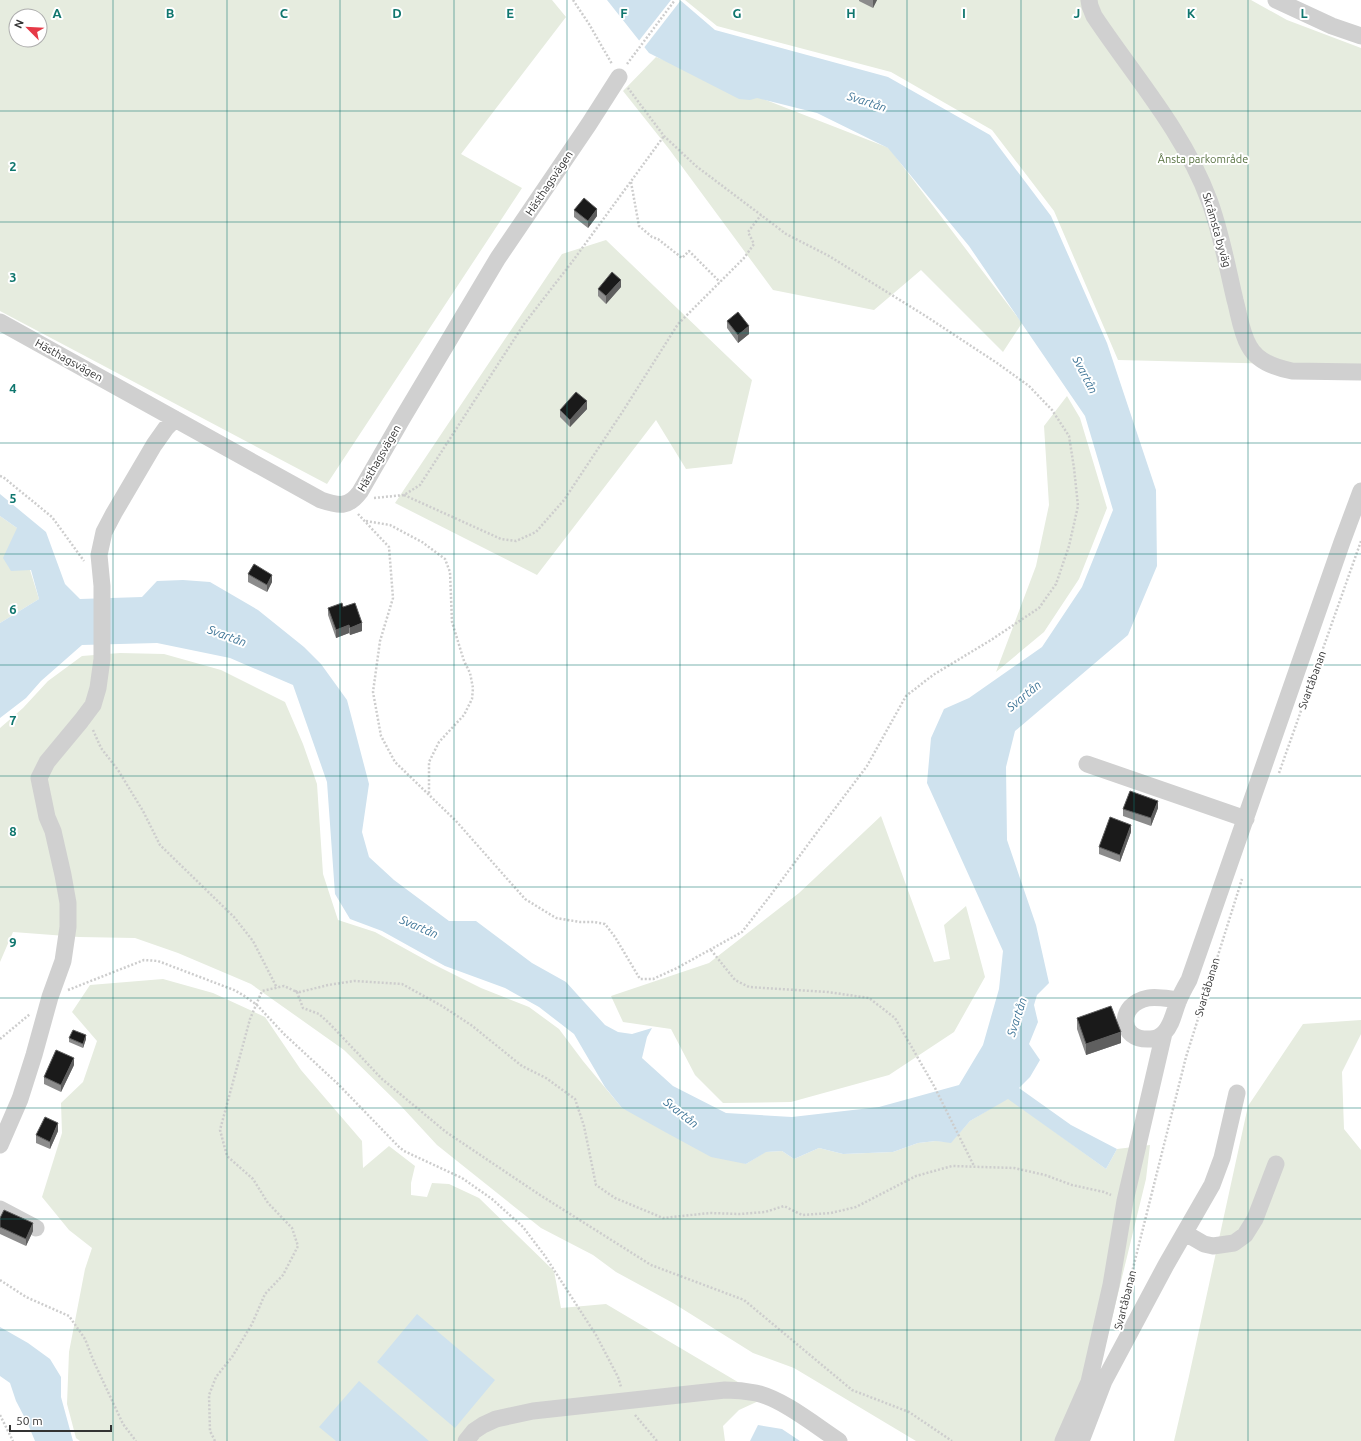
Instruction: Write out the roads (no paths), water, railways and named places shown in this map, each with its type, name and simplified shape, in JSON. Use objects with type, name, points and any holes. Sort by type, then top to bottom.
[{"type":"street","name":"Skråmsta byväg","points":[[1089,0],[1094,16],[1180,141],[1201,180],[1218,226],[1240,321],[1249,346],[1268,364],[1281,369],[1292,371],[1361,372]]},
{"type":"street","points":[[1276,0],[1332,26],[1361,36]]},
{"type":"street","name":"Hästhagsvägen","points":[[0,322],[321,500],[333,504],[348,504],[355,500],[360,492],[498,258],[589,124],[619,76]]},
{"type":"street","points":[[0,1145],[20,1099],[32,1062],[50,997],[63,960],[68,927],[68,904],[58,852],[53,831],[47,817],[39,778],[47,762],[93,705],[98,688],[102,659],[101,582],[99,555],[104,532],[154,445],[166,428],[175,419]]},
{"type":"street","points":[[1064,1441],[1089,1382],[1111,1285],[1125,1201],[1164,1033],[1170,1024],[1178,1000],[1189,980],[1361,491]]},
{"type":"street","points":[[1087,764],[1246,819]]},
{"type":"street","points":[[1164,1033],[1154,1039],[1143,1040],[1133,1036],[1127,1029],[1125,1017],[1129,1007],[1137,1001],[1150,997],[1178,1000]]},
{"type":"street","points":[[1081,1441],[1104,1381],[1212,1184],[1222,1158],[1238,1093]]},
{"type":"street","points":[[1185,1233],[1204,1244],[1213,1246],[1234,1243],[1245,1235],[1255,1219],[1276,1164]]},
{"type":"street","points":[[0,1209],[36,1228]]},
{"type":"street","points":[[466,1441],[474,1431],[496,1419],[533,1411],[725,1390],[740,1390],[757,1393],[784,1405],[839,1441]]},
{"type":"water","name":"Svartån","points":[[607,0],[680,0],[715,30],[888,77],[990,135],[1051,216],[1107,343],[1156,490],[1157,566],[1128,635],[1015,731],[1006,767],[1007,840],[1036,925],[1049,983],[1037,995],[1034,1005],[1038,1022],[1029,1044],[1040,1060],[1030,1077],[1019,1088],[1071,1125],[1117,1149],[1106,1169],[1008,1099],[970,1121],[951,1143],[936,1141],[918,1143],[893,1152],[843,1154],[819,1148],[794,1159],[782,1151],[766,1152],[746,1164],[711,1157],[622,1108],[605,1087],[574,1034],[539,1007],[505,988],[445,966],[382,931],[350,919],[335,894],[327,782],[293,685],[230,658],[157,643],[82,645],[41,681],[26,698],[0,718],[0,623],[39,599],[31,570],[11,571],[3,558],[17,528],[0,516],[0,494],[46,532],[65,584],[80,599],[142,597],[157,581],[183,580],[210,582],[258,610],[304,647],[321,664],[347,700],[369,784],[362,832],[369,857],[394,880],[449,921],[476,921],[532,963],[566,982],[605,1025],[618,1032],[632,1034],[652,1028],[647,1037],[642,1058],[673,1086],[726,1113],[792,1117],[879,1107],[959,1085],[983,1045],[999,989],[1003,951],[927,783],[931,738],[944,709],[969,698],[1042,647],[1082,587],[1113,510],[1085,416],[969,246],[888,148],[817,113],[757,98],[750,100],[739,99],[649,53]]},
{"type":"water","points":[[417,1314],[495,1380],[455,1428],[377,1362]]},
{"type":"water","points":[[0,1327],[28,1343],[50,1359],[61,1377],[61,1397],[73,1441],[35,1441],[16,1401],[10,1383],[0,1376]]},
{"type":"water","points":[[359,1381],[429,1441],[336,1441],[319,1427]]},
{"type":"water","points":[[758,1425],[782,1429],[800,1441],[750,1441]]},
{"type":"park label","name":"Ånsta parkområde","points":[[1203,159]]}]
